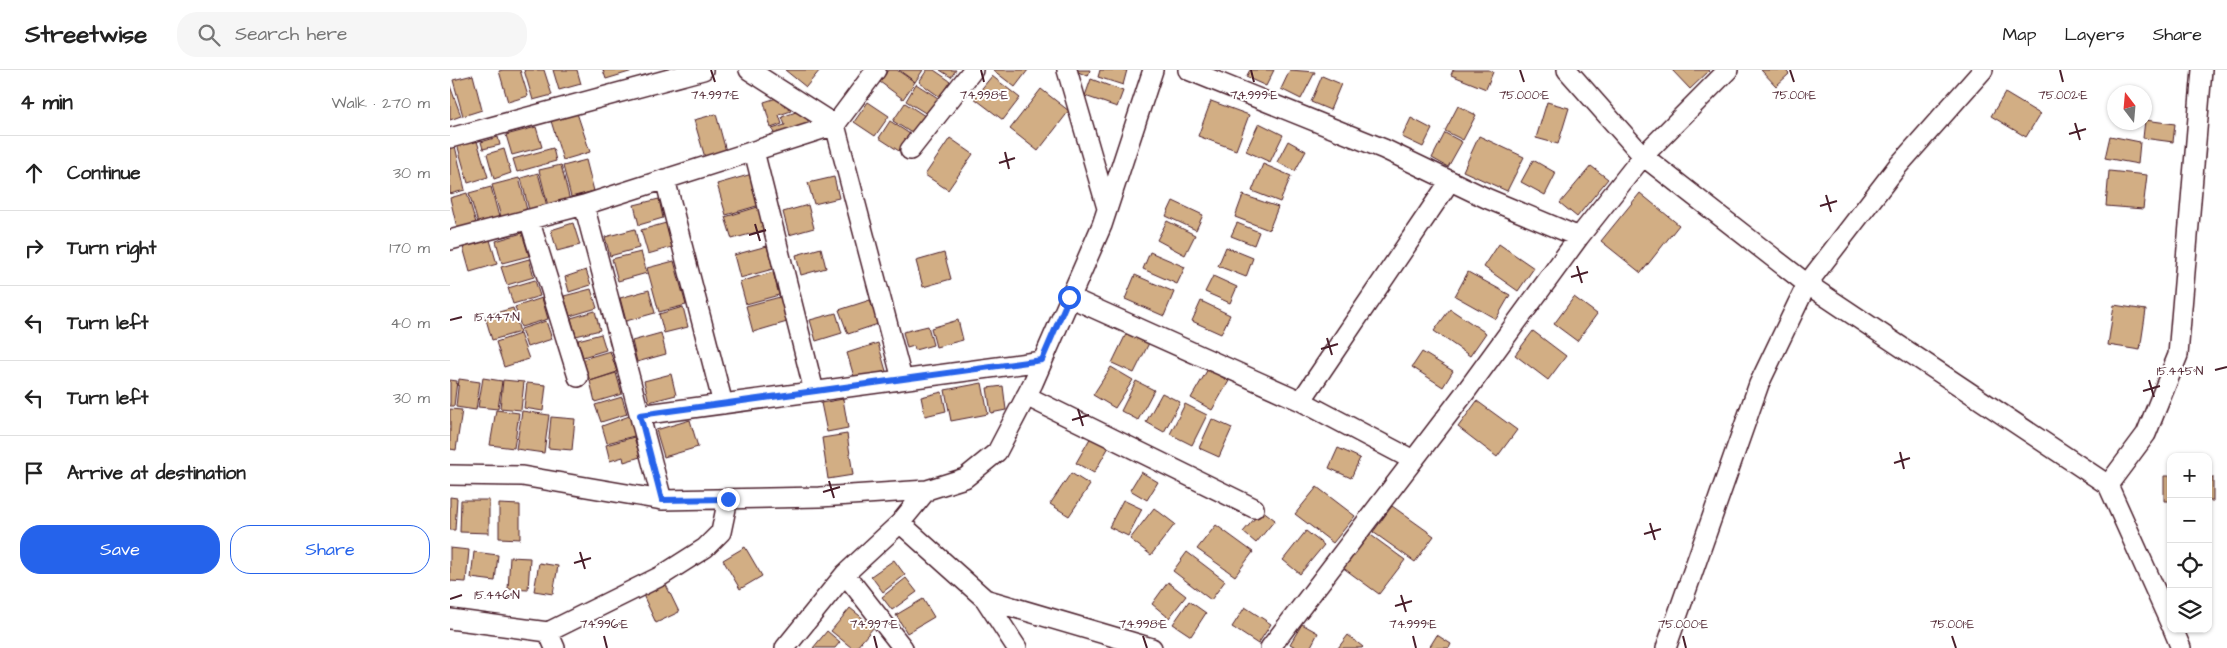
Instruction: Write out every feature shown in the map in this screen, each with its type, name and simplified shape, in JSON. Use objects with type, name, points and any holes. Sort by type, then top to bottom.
[{"type":"street","points":[[450,138],[703,70]]},
{"type":"street","points":[[450,240],[584,205],[835,125],[876,70]]},
{"type":"street","points":[[910,150],[973,70]]},
{"type":"street","points":[[1068,70],[1107,208]]},
{"type":"street","points":[[450,475],[522,476],[662,500],[820,497],[927,490],[965,478],[997,452],[1026,396],[1107,208],[1153,70]]},
{"type":"street","points":[[1188,70],[1384,149],[1450,181],[1578,237]]},
{"type":"street","points":[[1567,70],[1642,156],[1807,284],[2108,485],[2167,616]]},
{"type":"street","points":[[1270,648],[1413,460],[1578,237],[1642,156],[1728,70]]},
{"type":"street","points":[[1666,648],[1759,384],[1807,284],[1897,167],[1983,70]]},
{"type":"street","points":[[2108,485],[2146,434],[2178,355],[2202,70]]},
{"type":"street","points":[[757,72],[835,125],[902,380]]},
{"type":"street","points":[[754,151],[814,391]]},
{"type":"street","points":[[666,179],[723,404]]},
{"type":"street","points":[[1301,401],[1450,181]]},
{"type":"street","points":[[584,205],[662,500]]},
{"type":"street","points":[[529,219],[578,377]]},
{"type":"street","points":[[1069,297],[1301,401],[1413,460]]},
{"type":"street","points":[[640,415],[1042,360]]},
{"type":"street","points":[[1026,396],[1254,508]]},
{"type":"street","points":[[785,648],[845,574],[900,523],[927,490]]},
{"type":"street","points":[[450,618],[552,640],[705,548],[721,532],[728,499]]},
{"type":"street","points":[[900,523],[985,599],[1017,648]]},
{"type":"street","points":[[845,574],[903,648]]},
{"type":"street","points":[[985,599],[1152,648]]},
{"type":"street","points":[[2175,633],[2181,648]]},
{"type":"building","points":[[520,70],[528,96],[508,102],[499,71]]},
{"type":"building","points":[[524,70],[544,70],[552,95],[533,100]]},
{"type":"building","points":[[553,70],[577,70],[581,84],[559,90]]},
{"type":"building","points":[[603,70],[636,70],[606,79]]},
{"type":"building","points":[[785,70],[820,70],[806,87]]},
{"type":"building","points":[[888,70],[897,70],[915,82],[903,99],[880,82]]},
{"type":"building","points":[[899,70],[923,70],[915,82]]},
{"type":"building","points":[[927,70],[934,70],[950,81],[940,97],[919,82]]},
{"type":"building","points":[[940,70],[956,70],[951,77]]},
{"type":"building","points":[[993,70],[1028,70],[1015,87]]},
{"type":"building","points":[[1073,70],[1090,70],[1088,76]]},
{"type":"building","points":[[1100,70],[1127,70],[1123,85],[1098,77]]},
{"type":"building","points":[[1250,70],[1274,70],[1266,86],[1246,77]]},
{"type":"building","points":[[1290,70],[1315,72],[1301,99],[1281,89]]},
{"type":"building","points":[[1453,70],[1489,70],[1493,72],[1486,89],[1451,75]]},
{"type":"building","points":[[1672,70],[1708,70],[1709,71],[1690,89]]},
{"type":"building","points":[[1761,70],[1785,70],[1789,74],[1776,86]]},
{"type":"building","points":[[473,75],[482,110],[463,116],[453,80]]},
{"type":"building","points":[[992,76],[1020,98],[1003,120],[974,98]]},
{"type":"building","points":[[1322,76],[1341,84],[1330,110],[1311,102]]},
{"type":"building","points":[[1091,79],[1123,91],[1117,107],[1085,96]]},
{"type":"building","points":[[916,84],[938,98],[927,114],[906,101]]},
{"type":"building","points":[[450,86],[461,116],[450,120]]},
{"type":"building","points":[[1041,89],[1069,111],[1038,151],[1010,129]]},
{"type":"building","points":[[2005,93],[2040,114],[2026,137],[1991,116]]},
{"type":"building","points":[[786,95],[791,111],[779,115],[782,124],[771,128],[764,102]]},
{"type":"building","points":[[1211,101],[1249,115],[1236,150],[1198,136]]},
{"type":"building","points":[[868,102],[889,116],[875,136],[854,122]]},
{"type":"building","points":[[1547,102],[1569,108],[1558,144],[1536,138]]},
{"type":"building","points":[[905,103],[925,116],[913,134],[893,121]]},
{"type":"building","points":[[1458,106],[1476,115],[1463,140],[1445,131]]},
{"type":"building","points":[[804,109],[810,127],[776,138],[772,129],[785,125],[782,117]]},
{"type":"building","points":[[577,113],[590,152],[563,160],[551,121]]},
{"type":"building","points":[[716,114],[727,155],[706,161],[694,120]]},
{"type":"building","points":[[1411,118],[1432,129],[1423,147],[1402,137]]},
{"type":"building","points":[[890,121],[910,134],[899,151],[879,138]]},
{"type":"building","points":[[2152,121],[2175,124],[2173,142],[2143,138],[2144,130],[2152,130]]},
{"type":"building","points":[[1259,123],[1283,135],[1270,162],[1246,151]]},
{"type":"building","points":[[536,127],[542,147],[512,155],[506,135]]},
{"type":"building","points":[[1445,133],[1462,142],[1448,167],[1432,158]]},
{"type":"building","points":[[1479,136],[1524,157],[1507,191],[1463,171]]},
{"type":"building","points":[[2110,136],[2140,142],[2138,164],[2105,158]]},
{"type":"building","points":[[498,137],[500,145],[483,149],[481,142]]},
{"type":"building","points":[[476,138],[488,177],[468,183],[457,144]]},
{"type":"building","points":[[950,138],[973,154],[948,190],[925,175]]},
{"type":"building","points":[[1288,141],[1306,151],[1295,171],[1277,162]]},
{"type":"building","points":[[455,146],[465,190],[450,194],[450,147]]},
{"type":"building","points":[[553,148],[556,161],[517,172],[513,159]]},
{"type":"building","points":[[504,149],[511,173],[494,179],[487,154]]},
{"type":"building","points":[[586,160],[594,191],[571,197],[563,166]]},
{"type":"building","points":[[1533,160],[1556,173],[1545,195],[1521,182]]},
{"type":"building","points":[[1263,164],[1291,176],[1280,202],[1252,191]]},
{"type":"building","points":[[561,165],[570,201],[548,206],[539,170]]},
{"type":"building","points":[[1591,166],[1608,179],[1577,217],[1560,203]]},
{"type":"building","points":[[2109,171],[2147,175],[2143,209],[2106,206]]},
{"type":"building","points":[[538,173],[547,206],[529,210],[521,178]]},
{"type":"building","points":[[752,174],[760,205],[726,215],[717,184]]},
{"type":"building","points":[[834,177],[839,198],[814,204],[808,183]]},
{"type":"building","points":[[519,178],[527,210],[501,217],[492,185]]},
{"type":"building","points":[[491,187],[499,217],[478,223],[469,193]]},
{"type":"building","points":[[467,193],[476,223],[457,228],[450,198]]},
{"type":"building","points":[[1640,193],[1679,225],[1641,273],[1601,241]]},
{"type":"building","points":[[1243,195],[1278,207],[1269,230],[1235,217]]},
{"type":"building","points":[[659,199],[663,218],[639,225],[634,205]]},
{"type":"building","points":[[1173,201],[1203,215],[1196,230],[1166,216]]},
{"type":"building","points":[[808,205],[814,228],[789,235],[783,212]]},
{"type":"building","points":[[761,206],[768,229],[732,239],[725,217]]},
{"type":"building","points":[[1167,221],[1195,235],[1185,255],[1157,240]]},
{"type":"building","points":[[573,223],[580,245],[557,251],[551,230]]},
{"type":"building","points":[[666,223],[672,247],[648,254],[641,230]]},
{"type":"building","points":[[1237,223],[1259,232],[1254,245],[1231,236]]},
{"type":"building","points":[[635,229],[639,248],[610,256],[605,237]]},
{"type":"building","points":[[522,233],[529,256],[502,263],[496,241]]},
{"type":"building","points":[[490,240],[497,264],[470,272],[463,247]]},
{"type":"building","points":[[1499,244],[1534,268],[1518,291],[1484,267]]},
{"type":"building","points":[[767,246],[773,269],[740,278],[734,255]]},
{"type":"building","points":[[1226,247],[1253,258],[1246,277],[1218,266]]},
{"type":"building","points":[[821,248],[826,268],[801,275],[796,255]]},
{"type":"building","points":[[641,252],[647,273],[618,281],[612,259]]},
{"type":"building","points":[[1150,252],[1185,267],[1177,284],[1143,269]]},
{"type":"building","points":[[944,253],[951,279],[923,287],[916,261]]},
{"type":"building","points":[[529,259],[534,277],[507,285],[501,267]]},
{"type":"building","points":[[674,261],[686,305],[659,312],[647,268]]},
{"type":"building","points":[[586,270],[591,285],[569,292],[565,277]]},
{"type":"building","points":[[773,272],[779,295],[746,304],[740,282]]},
{"type":"building","points":[[1468,272],[1510,295],[1496,319],[1455,296]]},
{"type":"building","points":[[1135,275],[1174,292],[1164,316],[1125,299]]},
{"type":"building","points":[[1213,276],[1237,287],[1230,303],[1205,292]]},
{"type":"building","points":[[535,280],[540,296],[513,304],[508,288]]},
{"type":"building","points":[[591,289],[597,308],[570,316],[564,296]]},
{"type":"building","points":[[649,290],[655,313],[626,321],[620,298]]},
{"type":"building","points":[[780,297],[787,322],[753,332],[746,306]]},
{"type":"building","points":[[1574,297],[1597,314],[1577,341],[1554,324]]},
{"type":"building","points":[[542,298],[548,319],[521,327],[515,307]]},
{"type":"building","points":[[870,300],[878,324],[848,334],[839,310]]},
{"type":"building","points":[[1201,301],[1230,315],[1221,334],[1192,321]]},
{"type":"building","points":[[2114,305],[2146,310],[2140,350],[2108,345]]},
{"type":"building","points":[[683,307],[688,327],[664,333],[659,314]]},
{"type":"building","points":[[513,308],[520,332],[492,340],[485,316]]},
{"type":"building","points":[[1450,309],[1486,333],[1470,356],[1434,331]]},
{"type":"building","points":[[595,311],[600,330],[576,336],[571,318]]},
{"type":"building","points":[[836,313],[842,333],[816,341],[810,320]]},
{"type":"building","points":[[958,320],[963,340],[936,347],[931,328]]},
{"type":"building","points":[[546,321],[552,339],[527,347],[521,329]]},
{"type":"building","points":[[928,326],[933,345],[915,350],[914,346],[907,348],[903,332]]},
{"type":"building","points":[[1533,331],[1566,356],[1548,380],[1515,355]]},
{"type":"building","points":[[1127,332],[1149,343],[1134,373],[1112,363]]},
{"type":"building","points":[[661,333],[666,354],[637,362],[632,341]]},
{"type":"building","points":[[520,334],[529,359],[504,367],[496,342]]},
{"type":"building","points":[[601,334],[606,350],[583,357],[578,340]]},
{"type":"building","points":[[878,343],[886,371],[855,380],[847,353]]},
{"type":"building","points":[[610,351],[617,372],[590,381],[583,359]]},
{"type":"building","points":[[1422,352],[1453,371],[1443,387],[1412,367]]},
{"type":"building","points":[[1111,367],[1133,380],[1115,408],[1093,395]]},
{"type":"building","points":[[1208,369],[1229,381],[1212,410],[1191,398]]},
{"type":"building","points":[[616,373],[622,394],[595,402],[590,381]]},
{"type":"building","points":[[671,374],[676,395],[649,402],[644,381]]},
{"type":"building","points":[[483,378],[502,381],[498,409],[478,407]]},
{"type":"building","points":[[459,379],[480,382],[476,410],[456,407]]},
{"type":"building","points":[[450,380],[457,381],[454,406],[450,406]]},
{"type":"building","points":[[503,380],[524,382],[521,410],[500,408]]},
{"type":"building","points":[[1136,381],[1154,390],[1138,420],[1121,411]]},
{"type":"building","points":[[527,383],[546,385],[543,411],[524,408]]},
{"type":"building","points":[[982,383],[988,414],[951,421],[945,390]]},
{"type":"building","points":[[1003,386],[1006,410],[991,413],[987,388]]},
{"type":"building","points":[[942,392],[946,411],[925,416],[921,397]]},
{"type":"building","points":[[1162,393],[1180,402],[1164,432],[1146,422]]},
{"type":"building","points":[[622,397],[627,414],[601,422],[595,405]]},
{"type":"building","points":[[843,399],[848,428],[827,432],[821,403]]},
{"type":"building","points":[[1477,401],[1517,430],[1497,457],[1458,427]]},
{"type":"building","points":[[1185,404],[1207,415],[1192,445],[1170,434]]},
{"type":"building","points":[[450,409],[462,410],[456,450],[450,449]]},
{"type":"building","points":[[496,410],[519,413],[514,448],[490,445]]},
{"type":"building","points":[[522,411],[549,415],[544,453],[516,449]]},
{"type":"building","points":[[632,415],[638,435],[607,443],[602,426]]},
{"type":"building","points":[[551,417],[575,419],[572,450],[548,448]]},
{"type":"building","points":[[1212,419],[1232,428],[1219,457],[1199,448]]},
{"type":"building","points":[[690,420],[698,447],[664,457],[656,430]]},
{"type":"building","points":[[847,434],[853,475],[828,479],[822,438]]},
{"type":"building","points":[[1092,435],[1110,445],[1094,473],[1076,463]]},
{"type":"building","points":[[634,437],[640,457],[624,462],[623,457],[610,461],[606,445]]},
{"type":"building","points":[[1338,448],[1360,458],[1351,478],[1329,468]]},
{"type":"building","points":[[1141,472],[1158,482],[1147,500],[1130,490]]},
{"type":"building","points":[[1071,473],[1090,485],[1069,516],[1050,504]]},
{"type":"building","points":[[2164,476],[2167,476],[2167,501],[2164,501]]},
{"type":"building","points":[[2212,477],[2213,477],[2212,501]]},
{"type":"building","points":[[1317,487],[1355,516],[1333,543],[1295,514]]},
{"type":"building","points":[[450,497],[457,498],[455,530],[450,530]]},
{"type":"building","points":[[461,500],[489,500],[489,533],[460,532]]},
{"type":"building","points":[[1123,500],[1142,509],[1128,536],[1109,527]]},
{"type":"building","points":[[499,504],[520,505],[520,539],[499,538]]},
{"type":"building","points":[[1392,506],[1434,536],[1415,562],[1373,532]]},
{"type":"building","points":[[1154,508],[1175,524],[1151,555],[1130,539]]},
{"type":"building","points":[[1262,510],[1275,520],[1256,543],[1243,532]]},
{"type":"building","points":[[1216,525],[1253,552],[1235,576],[1197,549]]},
{"type":"building","points":[[1306,531],[1324,545],[1300,574],[1283,560]]},
{"type":"building","points":[[1368,533],[1405,560],[1379,594],[1342,567]]},
{"type":"building","points":[[745,547],[762,576],[740,589],[723,560]]},
{"type":"building","points":[[450,548],[469,550],[466,582],[450,581]]},
{"type":"building","points":[[474,552],[498,555],[495,581],[471,578]]},
{"type":"building","points":[[1187,552],[1225,581],[1211,600],[1173,571]]},
{"type":"building","points":[[510,557],[530,558],[528,590],[508,589]]},
{"type":"building","points":[[894,560],[905,575],[883,592],[871,576]]},
{"type":"building","points":[[539,563],[558,566],[553,594],[534,591]]},
{"type":"building","points":[[906,578],[917,592],[892,610],[882,597]]},
{"type":"building","points":[[1168,582],[1186,596],[1169,618],[1152,604]]},
{"type":"building","points":[[666,585],[679,612],[656,623],[643,595]]},
{"type":"building","points":[[923,599],[934,617],[907,633],[896,615]]},
{"type":"building","points":[[1189,601],[1206,613],[1191,636],[1173,624]]},
{"type":"building","points":[[1245,607],[1271,624],[1258,644],[1232,627]]},
{"type":"building","points":[[850,608],[874,627],[856,648],[852,648],[831,631]]},
{"type":"building","points":[[1302,624],[1318,633],[1310,648],[1297,648],[1290,644]]},
{"type":"building","points":[[827,631],[840,642],[835,648],[813,648]]},
{"type":"building","points":[[1348,635],[1363,647],[1338,648]]},
{"type":"building","points":[[1437,635],[1451,644],[1449,648],[1429,648]]},
{"type":"route","points":[[728,499],[662,500],[640,415],[1042,360],[1069,297]]}]
